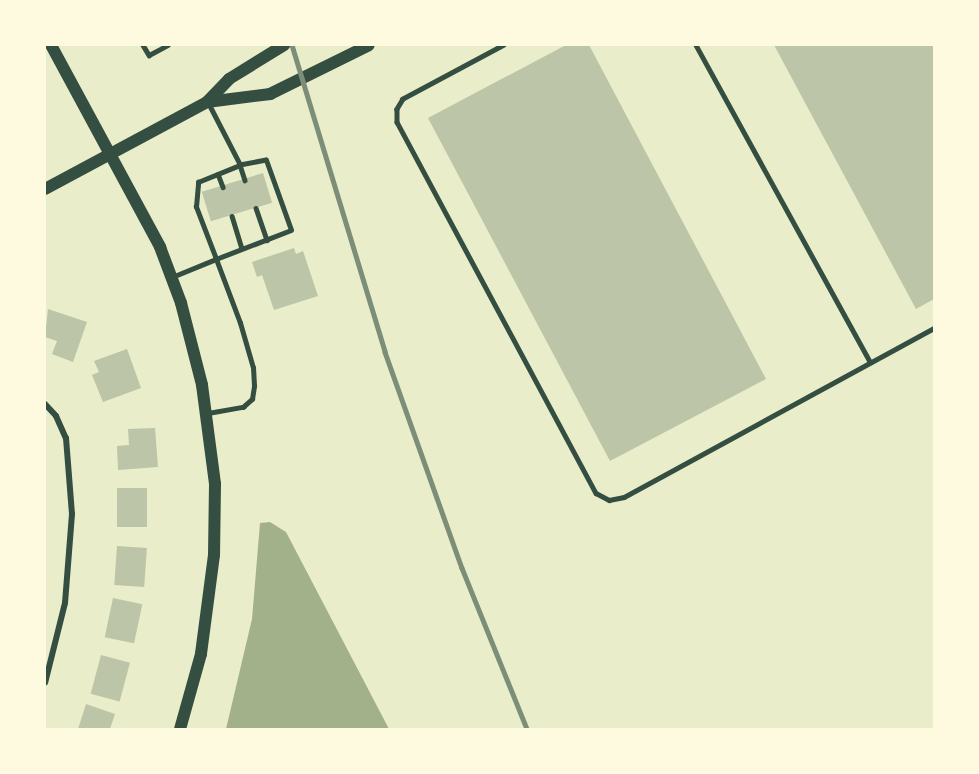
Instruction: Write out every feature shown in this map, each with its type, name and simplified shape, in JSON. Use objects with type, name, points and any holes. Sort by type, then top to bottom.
[{"type":"main road","points":[[45,189],[207,102],[229,79],[284,45]]},
{"type":"main road","points":[[207,102],[270,94],[369,45]]},
{"type":"main road","points":[[50,48],[112,152],[172,277],[189,330],[208,413],[215,496],[212,588],[201,654],[180,729]]},
{"type":"street","points":[[45,404],[66,438],[72,514],[65,603],[48,662],[45,683]]},
{"type":"lane","points":[[143,45],[149,55],[168,45]]},
{"type":"lane","points":[[504,45],[403,99],[397,109],[397,122],[596,493],[609,500],[624,496],[934,328]]},
{"type":"lane","points":[[696,45],[870,362]]},
{"type":"lane","points":[[207,102],[240,165],[245,180]]},
{"type":"lane","points":[[172,277],[216,259],[291,230],[266,160],[240,165],[198,182],[196,207],[216,259],[243,334],[254,386],[252,399],[243,407],[208,413]]},
{"type":"lane","points":[[218,174],[223,187]]},
{"type":"lane","points":[[256,208],[267,240]]},
{"type":"lane","points":[[231,216],[242,249]]},
{"type":"shaded area","points":[[270,522],[286,532],[389,729],[226,729],[252,619],[260,523]]},
{"type":"building","points":[[566,45],[589,45],[766,379],[610,461],[428,118]]},
{"type":"building","points":[[774,45],[934,45],[934,299],[916,309]]},
{"type":"building","points":[[263,173],[272,203],[211,221],[202,192]]},
{"type":"building","points":[[294,248],[296,254],[303,251],[318,296],[274,310],[262,275],[257,277],[252,262]]},
{"type":"building","points":[[48,309],[87,322],[73,362],[52,354],[57,341],[45,337]]},
{"type":"building","points":[[127,349],[141,388],[103,402],[92,375],[99,372],[94,361]]},
{"type":"building","points":[[155,428],[158,467],[118,470],[117,446],[129,445],[128,429]]},
{"type":"building","points":[[117,488],[147,488],[147,527],[117,527]]},
{"type":"building","points":[[117,546],[147,548],[144,587],[114,585]]},
{"type":"building","points":[[113,598],[142,604],[134,643],[105,637]]},
{"type":"building","points":[[101,655],[130,663],[120,701],[91,694]]},
{"type":"building","points":[[86,704],[115,714],[110,729],[78,729]]},
{"type":"railway","points":[[292,45],[385,352],[462,568],[527,729]]}]
